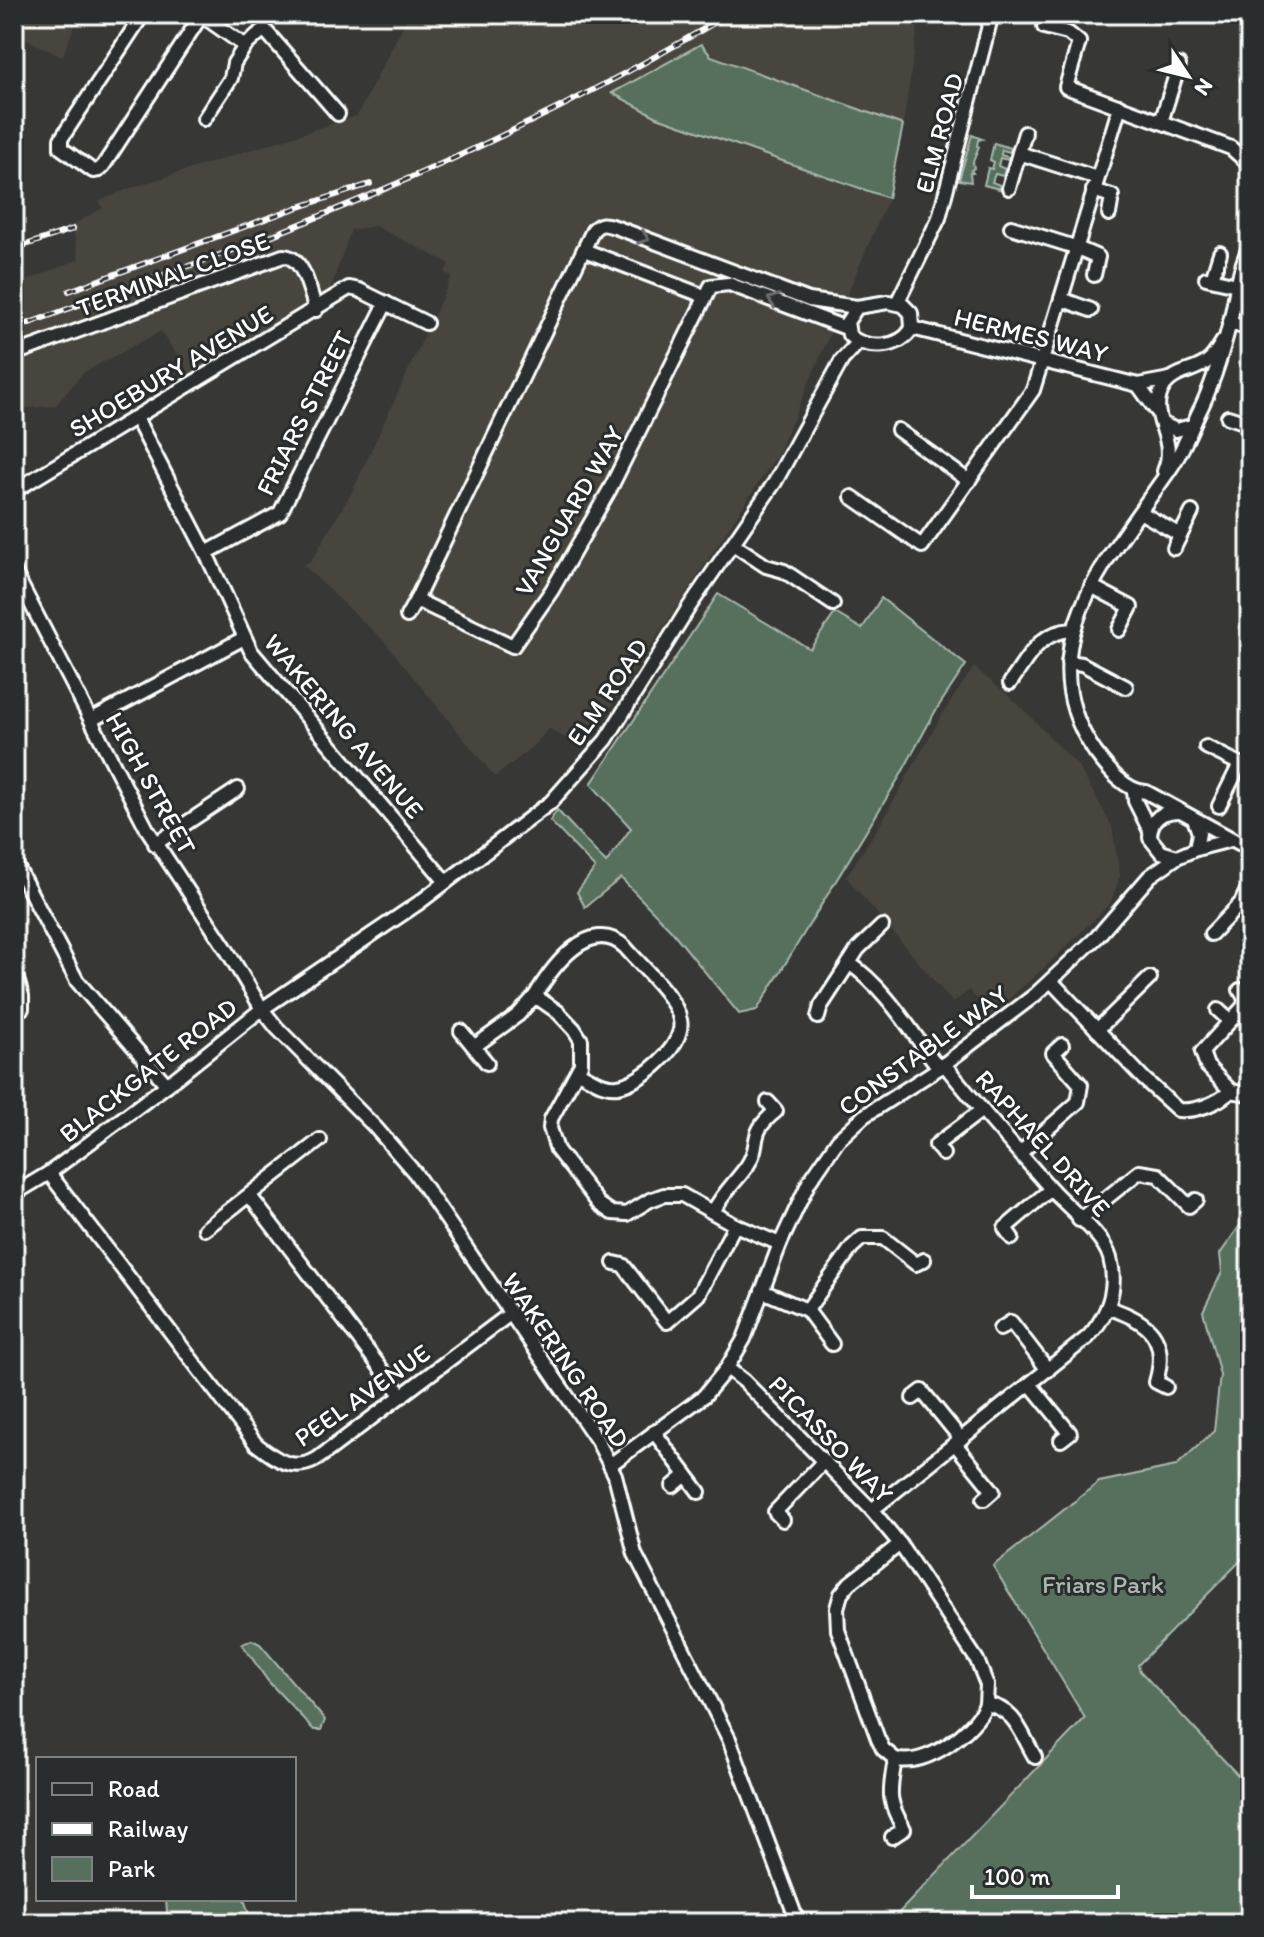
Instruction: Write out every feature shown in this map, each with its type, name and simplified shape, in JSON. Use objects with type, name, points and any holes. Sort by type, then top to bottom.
[{"type":"street","points":[[143,14],[61,139],[61,148],[93,171],[103,166],[201,15],[245,46]]},
{"type":"street","name":"ELM ROAD","points":[[897,303],[939,218],[992,14]]},
{"type":"street","points":[[1044,27],[1068,33],[1079,42],[1066,87]]},
{"type":"street","points":[[204,119],[231,78],[234,63],[245,46],[264,29],[338,114]]},
{"type":"street","points":[[1161,122],[1179,65]]},
{"type":"street","points":[[1051,82],[1231,148],[1249,164]]},
{"type":"street","points":[[914,558],[1033,390],[1120,106]]},
{"type":"street","points":[[1009,188],[1025,133]]},
{"type":"street","points":[[1249,164],[1250,148]]},
{"type":"street","points":[[1019,153],[1095,184],[1112,196],[1109,214]]},
{"type":"street","points":[[407,616],[593,230],[604,223],[809,300],[857,307],[897,303],[911,313],[912,328],[899,342],[858,343],[846,328],[849,317],[857,307]]},
{"type":"street","points":[[1011,227],[1098,257],[1094,275]]},
{"type":"street","points":[[1250,246],[1237,285],[1220,363],[1171,468],[1091,586],[1072,630],[1068,662],[1072,700],[1087,740],[1104,764],[1134,791],[1146,792],[1250,849]]},
{"type":"street","points":[[584,250],[704,296],[708,289],[718,283],[729,284],[846,328]]},
{"type":"street","points":[[1220,253],[1209,278],[1237,285]]},
{"type":"street","name":"TERMINAL CLOSE","points":[[14,354],[283,256],[289,256],[299,263],[316,310]]},
{"type":"street","points":[[746,291],[752,277]]},
{"type":"street","name":"SHOEBURY AVENUE","points":[[14,491],[349,288],[386,303]]},
{"type":"street","name":"VANGUARD WAY","points":[[416,600],[513,646],[552,590],[610,489],[704,296]]},
{"type":"street","points":[[1061,299],[1091,310]]},
{"type":"street","points":[[386,303],[426,323]]},
{"type":"street","name":"FRIARS STREET","points":[[206,553],[280,513],[386,303]]},
{"type":"street","points":[[1230,323],[1250,329]]},
{"type":"street","name":"HERMES WAY","points":[[912,328],[1138,385],[1170,379]]},
{"type":"street","points":[[1157,486],[1169,451],[1163,424],[1156,410],[1161,393],[1170,379],[1208,362],[1225,339]]},
{"type":"street","name":"ELM ROAD","points":[[262,1009],[530,820],[595,754],[775,482],[842,360],[858,343]]},
{"type":"street","points":[[1183,373],[1200,381],[1206,394]]},
{"type":"street","name":"HERMES WAY","points":[[1138,385],[1156,410]]},
{"type":"street","points":[[1228,417],[1250,424]]},
{"type":"street","name":"WAKERING AVENUE","points":[[136,418],[206,553],[244,638],[260,662],[446,882]]},
{"type":"street","points":[[1163,424],[1176,430],[1192,426]]},
{"type":"street","points":[[898,430],[969,481]]},
{"type":"street","points":[[852,497],[922,546]]},
{"type":"street","points":[[1140,512],[1180,535]]},
{"type":"street","points":[[1174,548],[1192,512]]},
{"type":"street","points":[[733,544],[766,566],[784,571],[828,601],[831,586]]},
{"type":"street","name":"HIGH STREET","points":[[14,571],[155,844],[225,947],[262,1009]]},
{"type":"street","points":[[1091,586],[1131,607]]},
{"type":"street","points":[[1119,630],[1138,594]]},
{"type":"street","points":[[1010,683],[1041,640],[1058,631],[1072,630]]},
{"type":"street","points":[[91,720],[244,638]]},
{"type":"street","points":[[1068,662],[1082,664],[1126,687]]},
{"type":"street","points":[[1219,806],[1240,764],[1236,744]]},
{"type":"street","points":[[1206,747],[1240,764]]},
{"type":"street","points":[[155,844],[238,789]]},
{"type":"street","points":[[1134,791],[1135,801],[1154,846],[1150,876]]},
{"type":"street","points":[[1150,831],[1155,818],[1170,811],[1180,811]]},
{"type":"street","points":[[1194,819],[1199,833],[1196,849]]},
{"type":"street","points":[[1154,846],[1177,857],[1231,840]]},
{"type":"street","name":"CONSTABLE WAY","points":[[610,1465],[704,1396],[727,1368],[744,1339],[780,1244],[809,1182],[838,1140],[876,1107],[981,1038],[1051,981],[1116,917],[1150,876],[1177,857]]},
{"type":"street","points":[[14,861],[77,981],[167,1085]]},
{"type":"street","points":[[1211,934],[1241,903],[1250,884]]},
{"type":"street","points":[[818,1017],[821,1006],[858,949],[882,926]]},
{"type":"street","points":[[475,1046],[518,1015],[555,965],[588,939],[610,936],[625,947],[677,1011],[681,1025],[677,1043],[636,1079],[614,1086],[598,1083],[578,1072]]},
{"type":"street","name":"RAPHAEL DRIVE","points":[[849,963],[862,972],[897,1011],[941,1066],[1079,1220],[1097,1234],[1109,1256],[1113,1281],[1109,1308]]},
{"type":"street","points":[[14,969],[22,996],[22,1008],[14,1011]]},
{"type":"street","points":[[1097,1030],[1150,978]]},
{"type":"street","points":[[1051,981],[1178,1110],[1218,1102],[1231,1091]]},
{"type":"street","points":[[1240,990],[1245,998],[1244,1006],[1209,1041],[1202,1057],[1231,1091],[1247,1094]]},
{"type":"street","points":[[535,996],[558,1012],[578,1035],[583,1055],[578,1072],[551,1119],[551,1133],[557,1150],[599,1204],[612,1213],[627,1214],[664,1195],[682,1195],[735,1225],[780,1244]]},
{"type":"street","name":"BLACKGATE ROAD","points":[[16,1190],[49,1173],[262,1009]]},
{"type":"street","name":"WAKERING ROAD","points":[[262,1009],[415,1173],[597,1440],[610,1465],[635,1554],[729,1739],[798,1923]]},
{"type":"street","points":[[1218,1010],[1230,1021]]},
{"type":"street","points":[[461,1031],[487,1063]]},
{"type":"street","points":[[1020,1153],[1078,1102],[1081,1085],[1058,1049],[1043,1062]]},
{"type":"street","points":[[935,1145],[982,1110]]},
{"type":"street","points":[[713,1212],[723,1192],[750,1162],[760,1125],[776,1112]]},
{"type":"street","points":[[205,1229],[320,1140]]},
{"type":"street","points":[[1079,1220],[1139,1172],[1158,1175],[1188,1207]]},
{"type":"street","name":"PEEL AVENUE","points":[[49,1173],[256,1444],[284,1463],[308,1465],[510,1314]]},
{"type":"street","points":[[1004,1228],[1051,1189]]},
{"type":"street","points":[[250,1196],[402,1396]]},
{"type":"street","points":[[614,1263],[623,1265],[672,1327],[695,1300],[735,1225]]},
{"type":"street","points":[[807,1310],[852,1247],[862,1238],[883,1238],[920,1262],[905,1273]]},
{"type":"street","points":[[762,1291],[807,1310],[832,1344]]},
{"type":"street","points":[[872,1510],[1088,1337],[1109,1308],[1136,1318],[1159,1344],[1161,1356],[1155,1382]]},
{"type":"street","points":[[822,1331],[835,1322]]},
{"type":"street","points":[[1011,1322],[1048,1370]]},
{"type":"street","name":"PICASSO WAY","points":[[727,1368],[744,1381],[872,1510],[900,1544],[977,1660],[987,1685],[986,1704]]},
{"type":"street","points":[[1030,1384],[1070,1432]]},
{"type":"street","points":[[923,1390],[993,1491]]},
{"type":"street","points":[[229,1432],[241,1423]]},
{"type":"street","points":[[654,1432],[699,1492]]},
{"type":"street","points":[[775,1512],[823,1462]]},
{"type":"street","points":[[673,1486],[686,1475]]},
{"type":"street","points":[[900,1544],[850,1583],[841,1594],[837,1608],[838,1630],[883,1749],[895,1759],[908,1762],[930,1756],[977,1720],[986,1704],[1001,1706],[1009,1712],[1032,1753],[1018,1757]]},
{"type":"street","points":[[892,1837],[909,1825],[891,1808],[895,1759]]},
{"type":"shaded area","points":[[14,14],[80,14],[62,57],[14,33]]},
{"type":"shaded area","points":[[409,14],[920,14],[903,125],[887,202],[779,452],[584,748],[549,729],[495,777],[384,641],[303,565],[311,561],[352,492],[452,276],[445,273],[449,263],[375,226],[351,230],[321,316],[200,389],[161,331],[83,373],[55,406],[14,409],[14,286],[79,259],[72,225],[103,208],[99,201],[131,188],[357,116]]},
{"type":"shaded area","points":[[974,667],[1016,702],[1079,767],[1112,826],[1120,876],[1110,904],[990,1015],[969,990],[953,1003],[846,877],[881,823],[943,713]]},
{"type":"green space","points":[[1189,14],[1250,14],[1250,29]]},
{"type":"green space","points":[[701,44],[711,56],[903,125],[888,198],[657,117],[612,93]]},
{"type":"green space","points":[[972,135],[982,139],[978,140],[979,147],[971,170],[973,173],[970,173],[971,182],[959,180]]},
{"type":"green space","points":[[994,143],[1011,148],[1010,152],[1002,150],[1001,155],[1008,157],[1008,160],[1000,158],[998,166],[1005,169],[1003,176],[995,174],[992,182],[1000,185],[999,189],[984,185],[988,168],[992,169],[994,162],[990,160]]},
{"type":"green space","points":[[718,594],[810,649],[835,613],[862,629],[881,598],[966,665],[757,1010],[739,1014],[671,930],[621,878],[585,907],[577,892],[595,868],[550,821],[557,810],[606,863],[631,828],[591,784]]},
{"type":"green space","name":"Friars Park","points":[[1250,1211],[1250,1551],[1138,1665],[1140,1671],[1250,1788],[1250,1923],[889,1923],[1085,1718],[993,1566],[1099,1482],[1176,1466],[1214,1431],[1220,1375],[1203,1311],[1222,1272],[1220,1254]]},
{"type":"green space","points":[[252,1640],[260,1644],[325,1720],[321,1730],[314,1730],[268,1681],[242,1644]]},
{"type":"green space","points":[[166,1901],[245,1901],[252,1923],[168,1923]]},
{"type":"railway","points":[[14,329],[265,238],[384,189],[560,107],[729,14]]},
{"type":"railway","points":[[69,291],[370,184]]},
{"type":"railway","points":[[14,249],[73,229]]}]
